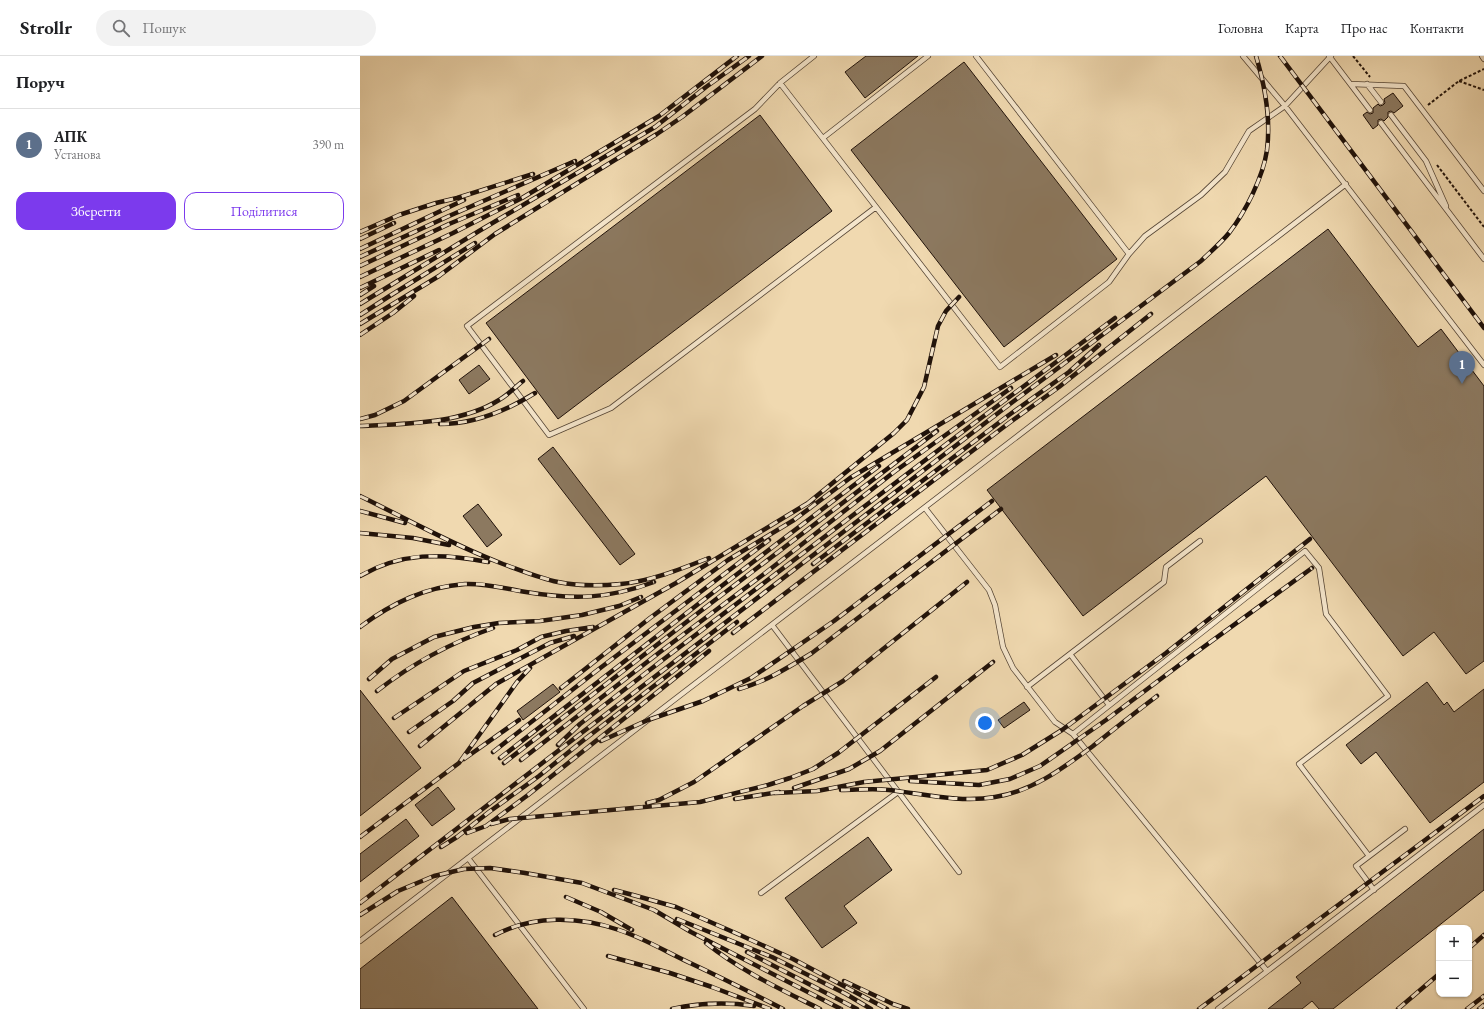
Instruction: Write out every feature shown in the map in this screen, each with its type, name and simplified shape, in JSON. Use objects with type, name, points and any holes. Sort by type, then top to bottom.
[{"type":"lane","points":[[814,56],[780,83],[755,109],[468,326],[549,435],[611,408],[876,207]]},
{"type":"lane","points":[[823,138],[928,56]]},
{"type":"lane","points":[[976,56],[1129,254]]},
{"type":"lane","points":[[1243,56],[1285,106],[1346,184],[1484,365]]},
{"type":"lane","points":[[780,83],[1000,367],[1109,282],[1129,254],[1145,236],[1201,195],[1215,182],[1225,172],[1249,131],[1285,106],[1330,56],[1370,110]]},
{"type":"lane","points":[[1350,84],[1404,86],[1484,191]]},
{"type":"lane","points":[[1367,84],[1381,102]]},
{"type":"lane","points":[[1391,115],[1426,161],[1450,214]]},
{"type":"lane","points":[[1381,123],[1484,259]]},
{"type":"lane","points":[[360,941],[1346,184]]},
{"type":"lane","points":[[925,508],[989,590],[995,605],[1003,647],[1013,668],[1027,687],[1055,722],[1073,734],[1267,972]]},
{"type":"lane","points":[[1027,687],[1164,582],[1166,567],[1200,541]]},
{"type":"lane","points":[[1073,734],[1306,551],[1319,568],[1326,614],[1388,696],[1299,764],[1369,856]]},
{"type":"lane","points":[[772,625],[958,872]]},
{"type":"lane","points":[[1070,654],[1109,705]]},
{"type":"lane","points":[[761,894],[898,792]]},
{"type":"lane","points":[[1218,1009],[1484,805]]},
{"type":"lane","points":[[1374,890],[1356,866],[1405,829]]},
{"type":"lane","points":[[468,858],[584,1009]]},
{"type":"path","points":[[1422,110],[1459,81],[1484,69]]},
{"type":"path","points":[[1459,81],[1484,90]]},
{"type":"path","points":[[1433,160],[1484,227]]},
{"type":"building","points":[[866,56],[918,56],[865,98],[845,72]]},
{"type":"building","points":[[964,62],[1117,259],[1004,347],[851,150]]},
{"type":"building","points":[[1393,93],[1403,106],[1394,113],[1391,111],[1388,112],[1388,117],[1384,121],[1381,119],[1378,120],[1378,125],[1373,129],[1363,115],[1367,112],[1370,114],[1373,113],[1373,108],[1378,104],[1380,106],[1383,105],[1385,103],[1384,99]]},
{"type":"building","points":[[760,115],[832,211],[558,419],[486,323]]},
{"type":"building","points":[[1328,229],[1418,347],[1441,329],[1484,386],[1484,661],[1466,674],[1434,632],[1403,656],[1266,476],[1083,616],[987,490]]},
{"type":"building","points":[[479,365],[490,379],[469,394],[459,380]]},
{"type":"building","points":[[553,447],[635,554],[620,565],[538,459]]},
{"type":"building","points":[[478,504],[502,535],[487,547],[463,516]]},
{"type":"building","points":[[1427,682],[1444,705],[1447,702],[1454,712],[1484,689],[1484,782],[1430,823],[1376,752],[1361,764],[1346,745]]},
{"type":"building","points":[[553,684],[560,692],[523,720],[517,711]]},
{"type":"building","points":[[360,690],[421,768],[360,816]]},
{"type":"building","points":[[1024,702],[1030,710],[1004,728],[998,720]]},
{"type":"building","points":[[438,787],[455,809],[432,826],[415,805]]},
{"type":"building","points":[[406,819],[419,836],[360,882],[360,854]]},
{"type":"building","points":[[1484,829],[1484,890],[1440,925],[1436,925],[1436,928],[1333,1009],[1319,1009],[1312,1001],[1302,1009],[1268,1009],[1301,983],[1296,977]]},
{"type":"building","points":[[868,837],[892,870],[844,906],[857,923],[822,948],[785,898]]},
{"type":"building","points":[[452,897],[538,1009],[360,1009],[360,969]]},
{"type":"railway","points":[[360,277],[453,233],[522,198],[659,116],[737,56]]},
{"type":"railway","points":[[360,304],[479,231],[655,127],[749,56]]},
{"type":"railway","points":[[360,324],[439,276],[495,234],[657,134],[682,117],[762,56]]},
{"type":"railway","points":[[360,903],[1006,407],[1201,261],[1219,244],[1242,215],[1258,182],[1267,150],[1268,114],[1262,79],[1256,56]]},
{"type":"railway","points":[[1280,56],[1484,328]]},
{"type":"railway","points":[[360,257],[575,161]]},
{"type":"railway","points":[[360,232],[399,215],[533,174]]},
{"type":"railway","points":[[360,266],[449,224],[518,195]]},
{"type":"railway","points":[[360,249],[464,200]]},
{"type":"railway","points":[[360,239],[394,223]]},
{"type":"railway","points":[[360,315],[475,243]]},
{"type":"railway","points":[[360,288],[439,250]]},
{"type":"railway","points":[[360,295],[374,286]]},
{"type":"railway","points":[[360,335],[393,313],[414,296]]},
{"type":"railway","points":[[808,503],[894,433],[907,420],[924,387],[938,326],[946,311],[959,297]]},
{"type":"railway","points":[[733,633],[1009,423],[1059,387],[1151,314]]},
{"type":"railway","points":[[558,745],[580,724],[660,662],[1115,318]]},
{"type":"railway","points":[[360,419],[375,415],[404,401],[489,339]]},
{"type":"railway","points":[[813,564],[1009,415],[1069,372],[1099,345]]},
{"type":"railway","points":[[561,688],[650,618],[728,560],[794,520],[850,478],[1056,355]]},
{"type":"railway","points":[[360,426],[432,421],[467,414],[484,408],[499,400],[523,381]]},
{"type":"railway","points":[[521,760],[660,652],[764,574],[894,472],[1011,388]]},
{"type":"railway","points":[[440,424],[465,422],[477,419],[501,411],[535,393]]},
{"type":"railway","points":[[504,763],[937,431]]},
{"type":"railway","points":[[500,758],[879,466]]},
{"type":"railway","points":[[360,496],[484,557],[530,574],[558,582],[589,585],[613,585],[632,582],[666,574],[709,558]]},
{"type":"railway","points":[[420,746],[496,684],[676,583],[813,500]]},
{"type":"railway","points":[[601,741],[648,720],[703,701],[751,678],[834,621],[992,501]]},
{"type":"railway","points":[[739,689],[786,669],[812,653],[1001,509]]},
{"type":"railway","points":[[360,511],[405,523]]},
{"type":"railway","points":[[360,533],[413,538],[449,545]]},
{"type":"railway","points":[[775,793],[817,791],[864,782],[987,770],[1022,755],[1062,730],[1166,653],[1310,539]]},
{"type":"railway","points":[[493,752],[595,672],[769,540]]},
{"type":"railway","points":[[360,576],[391,562],[422,557],[454,557],[488,562]]},
{"type":"railway","points":[[910,781],[979,785],[1010,779],[1040,766],[1106,720],[1312,568]]},
{"type":"railway","points":[[360,627],[384,611],[410,598],[450,586],[481,584],[543,595],[575,597],[606,595],[637,588],[654,582]]},
{"type":"railway","points":[[647,803],[659,800],[694,782],[803,706],[843,681],[967,582]]},
{"type":"railway","points":[[369,679],[392,659],[434,637],[474,627],[499,623],[540,621],[582,615],[619,606],[641,597]]},
{"type":"railway","points":[[441,847],[457,837],[539,776],[737,622]]},
{"type":"railway","points":[[394,718],[464,671],[517,650],[541,637],[593,627]]},
{"type":"railway","points":[[377,691],[404,671],[432,655],[462,640],[493,628]]},
{"type":"railway","points":[[409,732],[453,701],[473,683],[550,643],[574,636]]},
{"type":"railway","points":[[467,833],[486,826],[528,795],[709,651]]},
{"type":"railway","points":[[794,788],[849,769],[880,751],[993,662]]},
{"type":"railway","points":[[360,837],[459,763],[517,682],[530,668]]},
{"type":"railway","points":[[491,824],[510,819],[700,802],[790,778],[813,769],[838,753],[936,677]]},
{"type":"railway","points":[[841,790],[883,789],[969,799],[982,799],[1009,794],[1022,790],[1047,778],[1093,746],[1157,696]]},
{"type":"railway","points":[[464,759],[519,720]]},
{"type":"railway","points":[[735,799],[779,792]]},
{"type":"railway","points":[[1199,1009],[1484,796]]},
{"type":"railway","points":[[360,915],[398,891],[434,876],[464,869],[490,868],[582,883],[654,910],[691,932],[841,1009]]},
{"type":"railway","points":[[614,890],[676,907],[793,959],[887,1009]]},
{"type":"railway","points":[[566,897],[601,912],[632,930]]},
{"type":"railway","points":[[677,919],[772,957],[846,994],[871,1009]]},
{"type":"railway","points":[[495,935],[510,928],[540,921],[572,920],[604,925],[628,933],[783,1009]]},
{"type":"railway","points":[[1472,945],[1484,935]]},
{"type":"railway","points":[[706,943],[747,971],[820,1009]]},
{"type":"railway","points":[[747,952],[857,1009]]},
{"type":"railway","points":[[608,956],[670,973],[770,1009]]},
{"type":"railway","points":[[1398,1009],[1436,977]]},
{"type":"railway","points":[[844,981],[893,1004],[908,1009]]},
{"type":"railway","points":[[1467,1009],[1484,996]]},
{"type":"railway","points":[[672,1009],[692,1005],[713,1004],[754,1006]]},
{"type":"railway","points":[[1479,1009],[1484,1005]]},
{"type":"place","name":"АПК","points":[[1462,384]]}]
